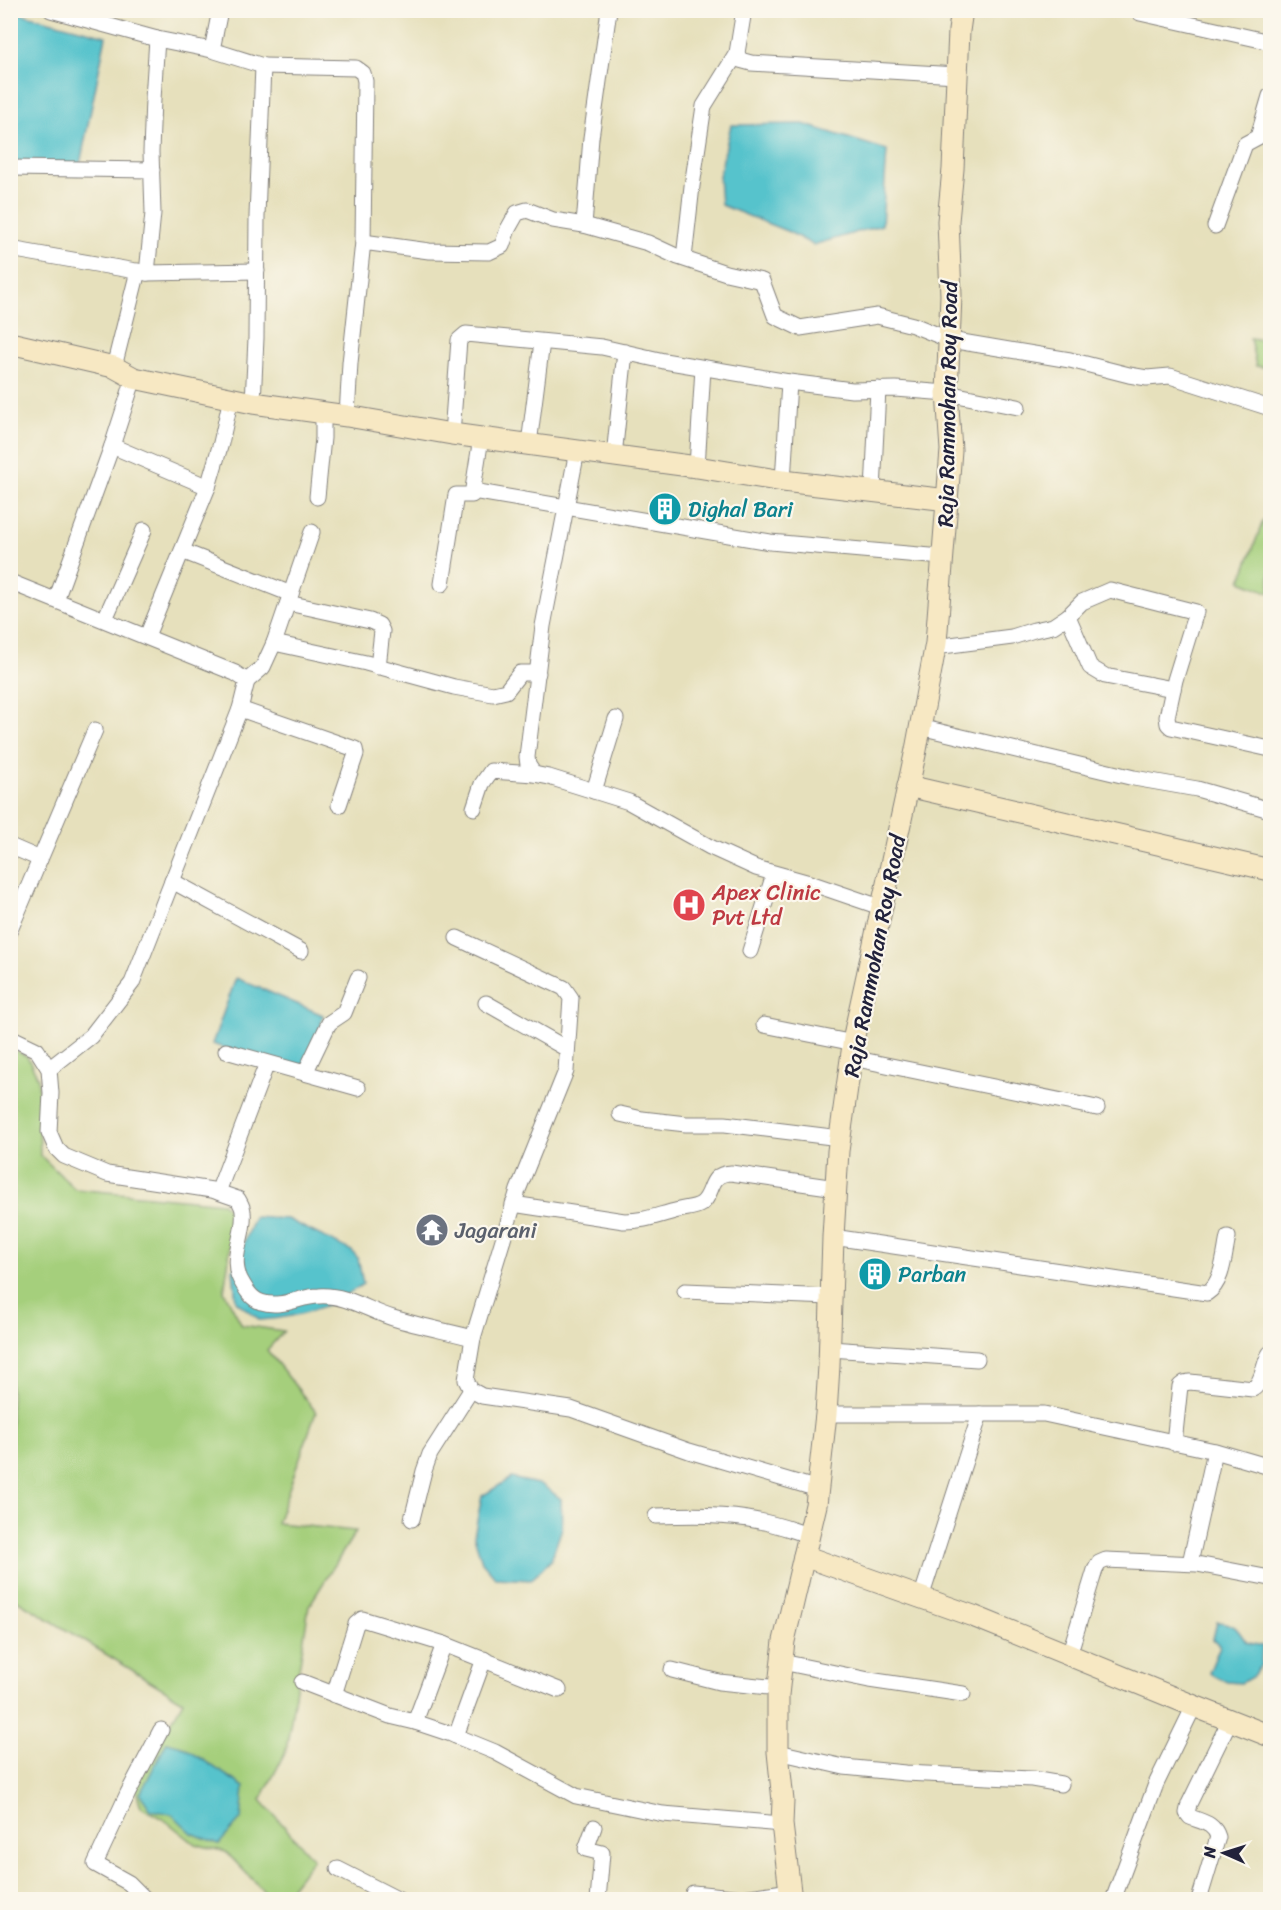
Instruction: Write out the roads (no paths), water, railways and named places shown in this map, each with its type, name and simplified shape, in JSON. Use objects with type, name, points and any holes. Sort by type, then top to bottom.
[{"type":"main road","name":"Raja Rammohan Roy Road","points":[[791,1895],[782,1824],[783,1801],[778,1752],[779,1688],[784,1641],[818,1490],[830,1349],[833,1237],[840,1138],[853,1051],[935,647],[951,450],[947,393],[951,295],[948,221],[962,10]]},
{"type":"main road","points":[[10,343],[114,367],[134,378],[253,403],[783,481],[948,500]]},
{"type":"main road","points":[[908,786],[1270,870]]},
{"type":"main road","points":[[804,1556],[973,1616],[1270,1736]]},
{"type":"street","points":[[51,10],[157,39],[212,50],[263,66],[356,68],[363,73],[365,81],[363,242],[350,363],[348,416]]},
{"type":"street","points":[[105,25],[111,10]]},
{"type":"street","points":[[212,50],[220,10]]},
{"type":"street","points":[[584,225],[591,138],[609,10]]},
{"type":"street","points":[[684,258],[704,106],[737,53],[744,10]]},
{"type":"street","points":[[1141,10],[1140,13],[1270,42]]},
{"type":"street","points":[[114,367],[143,272],[153,213],[153,99],[157,39]]},
{"type":"street","points":[[737,53],[740,60],[751,63],[957,75]]},
{"type":"street","points":[[253,403],[263,66]]},
{"type":"street","points":[[1215,226],[1245,144],[1258,137],[1270,99]]},
{"type":"street","points":[[10,168],[152,170]]},
{"type":"street","points":[[363,242],[429,251],[489,252],[502,246],[517,213],[527,210],[553,220],[584,225],[648,243],[726,273],[762,281],[775,316],[800,328],[877,316],[913,325],[950,340],[1070,360],[1147,378],[1170,376],[1270,408]]},
{"type":"street","points":[[10,249],[143,272],[257,271]]},
{"type":"street","points":[[452,434],[459,340],[466,334],[602,347],[703,368],[789,382],[852,390],[896,389],[947,393],[1018,407]]},
{"type":"street","points":[[529,444],[542,342]]},
{"type":"street","points":[[614,456],[625,352]]},
{"type":"street","points":[[697,467],[703,368]]},
{"type":"street","points":[[56,600],[134,378]]},
{"type":"street","points":[[783,481],[789,382]]},
{"type":"street","points":[[873,491],[878,389]]},
{"type":"street","points":[[147,636],[208,487],[231,398]]},
{"type":"street","points":[[317,497],[323,413]]},
{"type":"street","points":[[442,584],[456,495],[472,495],[481,438]]},
{"type":"street","points":[[112,446],[208,487]]},
{"type":"street","points":[[534,774],[528,765],[527,757],[543,626],[577,451]]},
{"type":"street","points":[[473,491],[770,542],[942,557]]},
{"type":"street","points":[[105,619],[144,530]]},
{"type":"street","points":[[49,1069],[91,1036],[132,983],[240,710],[247,681],[263,667],[274,643],[312,532]]},
{"type":"street","points":[[182,551],[290,598],[379,625],[382,631],[378,667]]},
{"type":"street","points":[[10,582],[147,636],[235,673],[247,681]]},
{"type":"street","points":[[935,647],[1012,637],[1053,627],[1082,602],[1110,590],[1196,612],[1173,689],[1167,717],[1168,724],[1171,727],[1270,749]]},
{"type":"street","points":[[1068,616],[1090,667],[1105,676],[1173,689]]},
{"type":"street","points":[[274,643],[366,663],[454,687],[494,694],[506,691],[520,673],[538,673]]},
{"type":"street","points":[[240,710],[355,749],[356,753],[339,805]]},
{"type":"street","points":[[594,791],[616,719]]},
{"type":"street","points":[[920,727],[1134,778],[1197,789],[1270,810]]},
{"type":"street","points":[[10,930],[95,730]]},
{"type":"street","points":[[474,808],[482,783],[491,771],[549,777],[629,802],[710,848],[756,868],[813,884],[883,909]]},
{"type":"street","points":[[10,846],[40,859]]},
{"type":"street","points":[[750,951],[774,874]]},
{"type":"street","points":[[172,880],[301,951]]},
{"type":"street","points":[[457,938],[564,988],[571,998],[566,1071],[513,1204],[473,1338],[466,1380],[471,1390],[482,1396],[571,1409],[689,1451],[818,1490]]},
{"type":"street","points":[[305,1073],[329,1023],[344,1013],[358,978]]},
{"type":"street","points":[[486,1003],[567,1049]]},
{"type":"street","points":[[764,1025],[853,1051],[1096,1108]]},
{"type":"street","points":[[10,1037],[37,1050],[49,1069],[51,1093],[49,1132],[56,1148],[64,1155],[107,1174],[218,1192],[238,1199],[243,1210],[243,1224],[236,1256],[238,1275],[246,1290],[258,1302],[273,1305],[296,1302],[319,1295],[349,1300],[391,1317],[473,1338]]},
{"type":"street","points":[[225,1051],[358,1088]]},
{"type":"street","points":[[218,1192],[267,1063]]},
{"type":"street","points":[[620,1114],[676,1123],[724,1124],[840,1138]]},
{"type":"street","points":[[513,1204],[636,1221],[699,1206],[705,1201],[717,1177],[724,1173],[836,1188]]},
{"type":"street","points":[[833,1237],[1207,1293],[1217,1282],[1228,1237]]},
{"type":"street","points":[[685,1291],[831,1297]]},
{"type":"street","points":[[830,1349],[977,1359]]},
{"type":"street","points":[[1174,1443],[1180,1386],[1190,1382],[1253,1389],[1257,1385],[1270,1353]]},
{"type":"street","points":[[412,1519],[430,1454],[471,1390]]},
{"type":"street","points":[[826,1413],[1044,1414],[1215,1452],[1270,1467]]},
{"type":"street","points":[[921,1598],[980,1413]]},
{"type":"street","points":[[1190,1563],[1215,1452]]},
{"type":"street","points":[[656,1516],[736,1517],[761,1521],[809,1535]]},
{"type":"street","points":[[1069,1655],[1095,1570],[1099,1563],[1106,1560],[1190,1563],[1270,1578]]},
{"type":"street","points":[[334,1695],[356,1624],[362,1619],[444,1644],[559,1690]]},
{"type":"street","points":[[415,1722],[444,1644]]},
{"type":"street","points":[[456,1736],[484,1659]]},
{"type":"street","points":[[782,1662],[869,1680],[963,1694]]},
{"type":"street","points":[[672,1670],[718,1682],[779,1688]]},
{"type":"street","points":[[302,1682],[390,1716],[456,1736],[495,1752],[576,1796],[663,1814],[782,1824]]},
{"type":"street","points":[[1113,1899],[1156,1784],[1194,1706]]},
{"type":"street","points":[[1199,1899],[1218,1837],[1211,1825],[1190,1817],[1188,1804],[1230,1720]]},
{"type":"street","points":[[146,1899],[129,1883],[95,1864],[161,1730]]},
{"type":"street","points":[[778,1752],[844,1767],[905,1773],[1032,1779],[1060,1784]]},
{"type":"street","points":[[594,1827],[586,1849],[602,1853],[598,1899]]},
{"type":"street","points":[[338,1869],[399,1899]]},
{"type":"street","points":[[693,1893],[743,1898],[791,1895]]},
{"type":"water","points":[[11,11],[106,36],[78,174],[11,165]]},
{"type":"water","points":[[803,124],[887,150],[882,225],[813,245],[789,232],[721,205],[719,176],[731,125]]},
{"type":"water","points":[[236,978],[323,1015],[314,1059],[298,1066],[278,1065],[212,1044]]},
{"type":"water","points":[[254,1217],[287,1219],[352,1251],[358,1258],[363,1284],[339,1299],[314,1310],[288,1317],[260,1320],[236,1301],[233,1270]]},
{"type":"water","points":[[511,1478],[542,1485],[561,1499],[562,1528],[551,1560],[531,1580],[496,1578],[482,1562],[474,1536],[482,1496]]},
{"type":"water","points":[[1217,1622],[1232,1625],[1246,1642],[1262,1646],[1261,1665],[1252,1677],[1241,1683],[1227,1682],[1209,1673],[1220,1646],[1213,1639]]},
{"type":"water","points":[[167,1742],[182,1746],[244,1787],[241,1819],[219,1844],[192,1833],[172,1814],[151,1810],[140,1794]]},
{"type":"place","name":"Dighal Bari","points":[[665,509]]},
{"type":"place","name":"Apex Clinic Pvt Ltd","points":[[689,905]]},
{"type":"place","name":"Jagarani","points":[[432,1230]]},
{"type":"place","name":"Parban","points":[[875,1274]]}]
